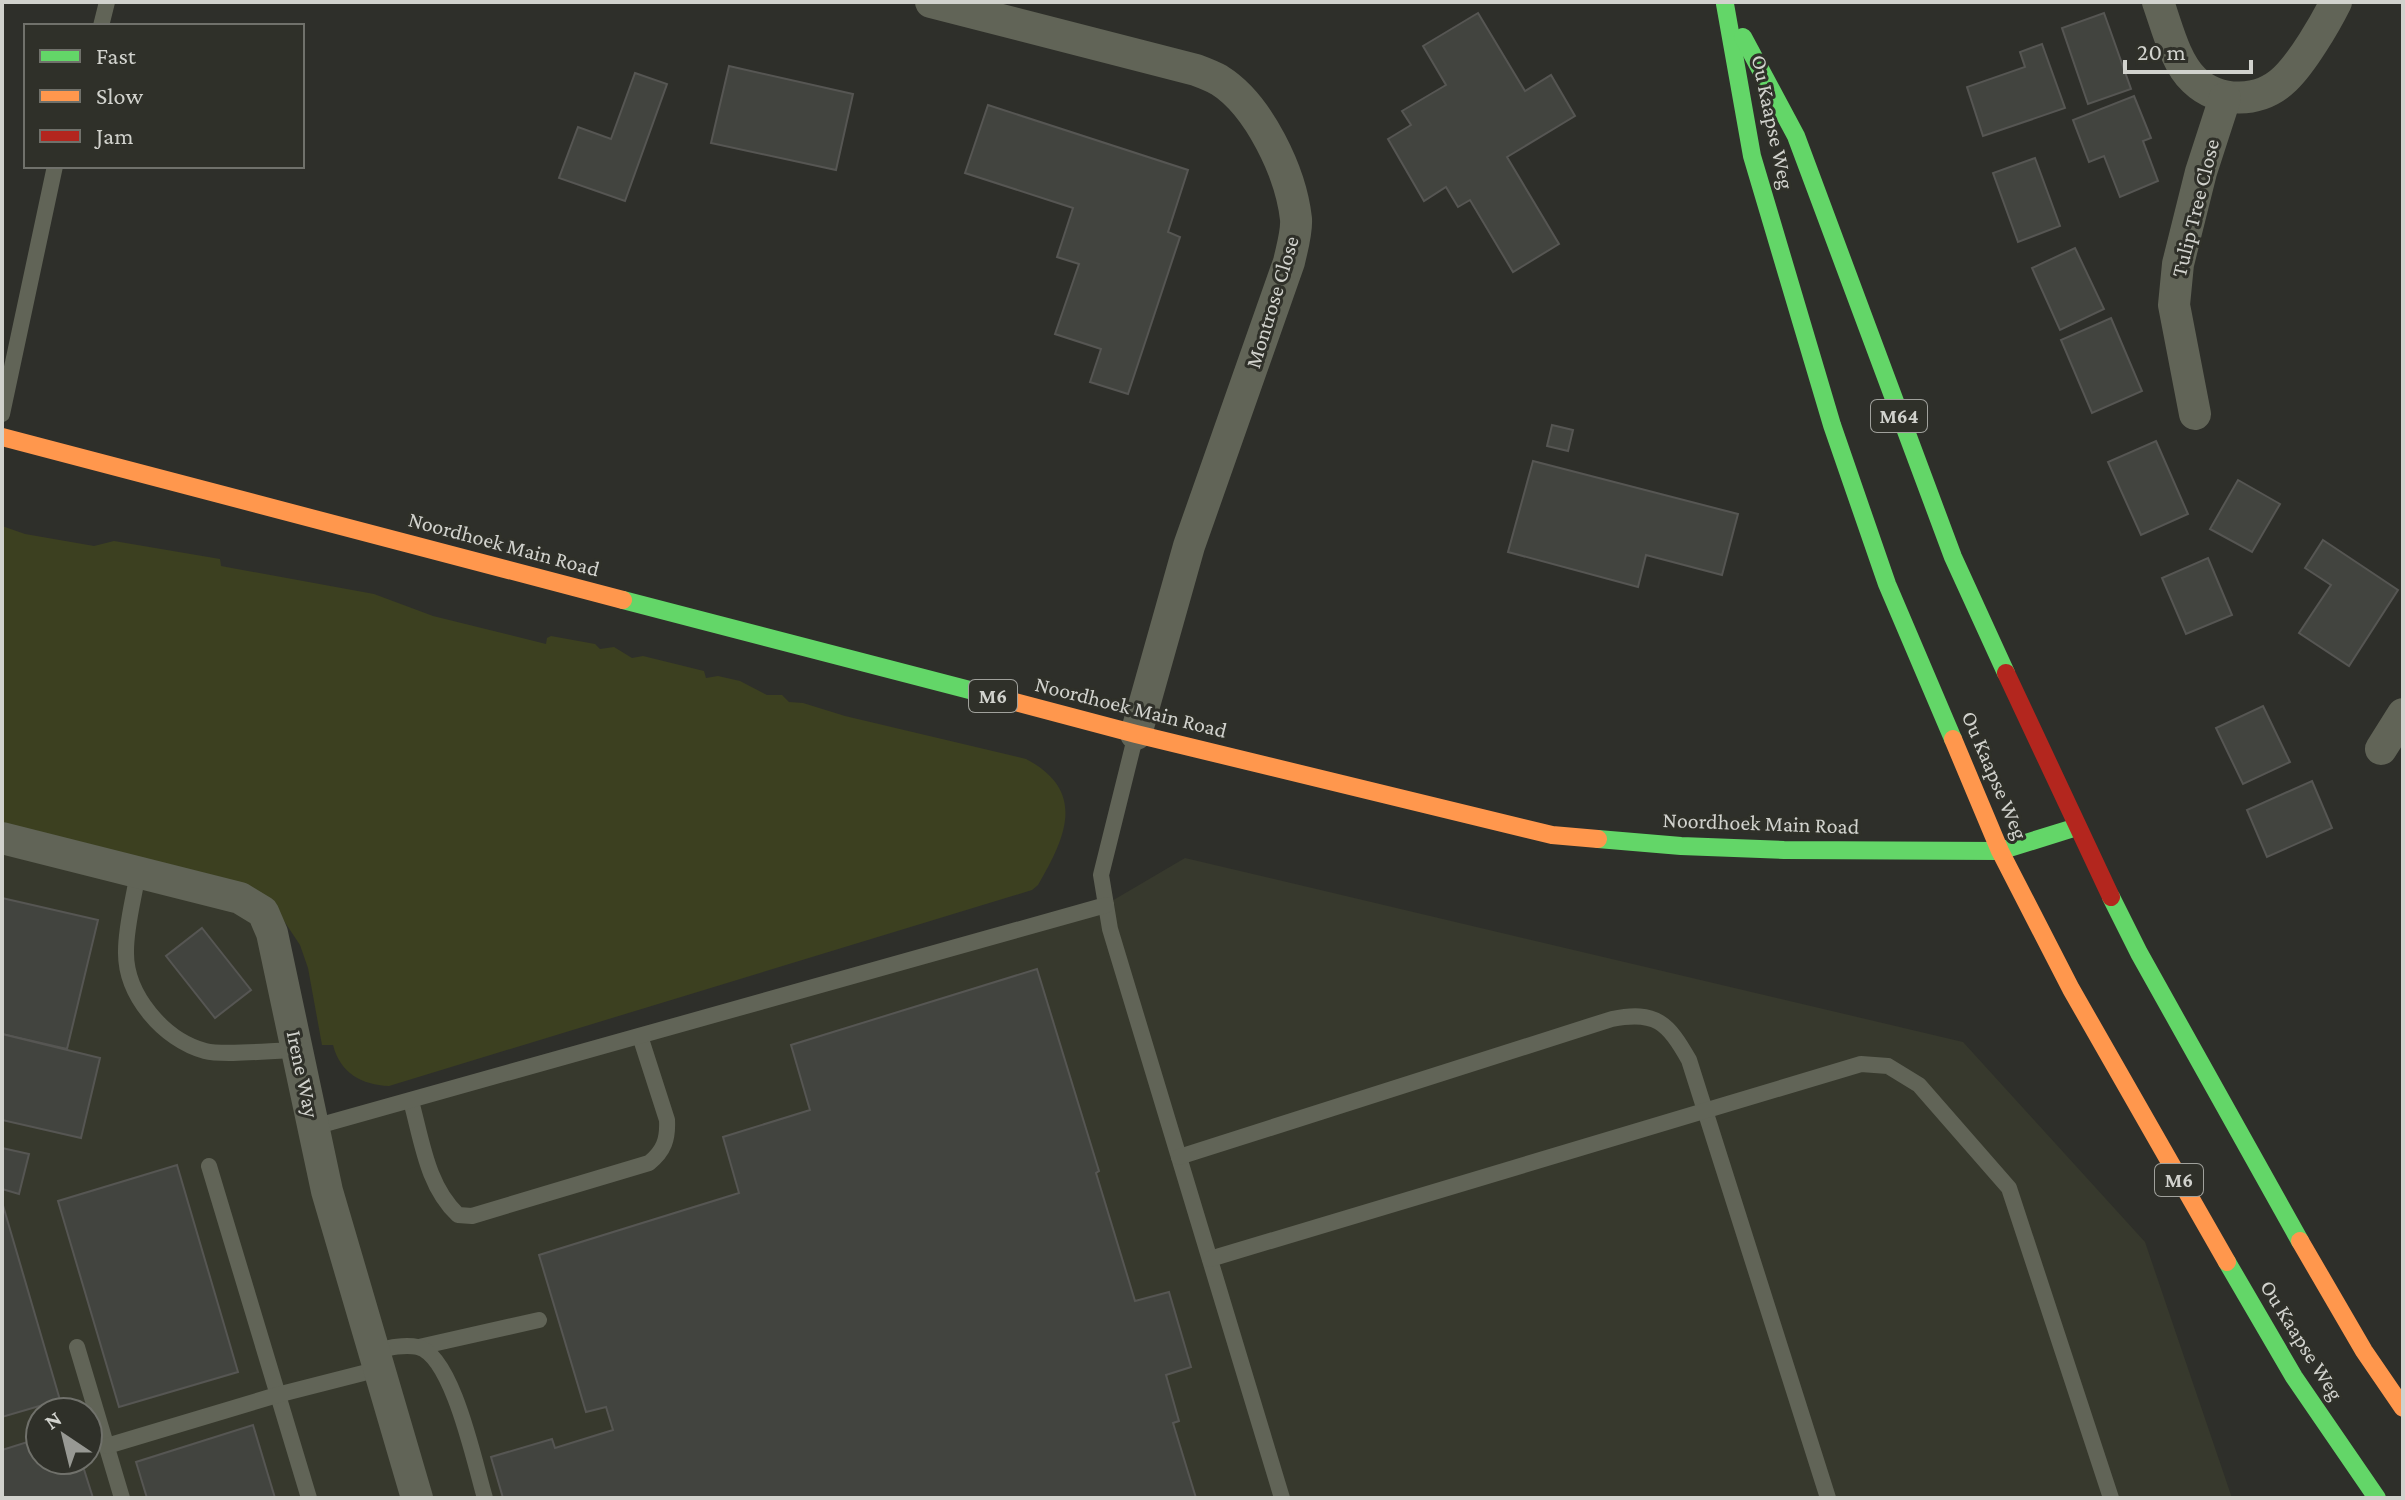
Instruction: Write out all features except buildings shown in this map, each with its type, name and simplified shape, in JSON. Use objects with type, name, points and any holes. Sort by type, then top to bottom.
[{"type":"main road","name":"Ou Kaapse Weg","points":[[1725,3],[1796,136],[1953,557],[2077,827],[2139,953],[2255,1163],[2364,1351],[2403,1408]]},
{"type":"main road","name":"Ou Kaapse Weg","points":[[1725,3],[1752,156],[1832,425],[1887,584],[2000,851],[2071,989],[2184,1189],[2294,1377],[2377,1498]]},
{"type":"main road","name":"Noordhoek Main Road","points":[[2,437],[1136,734],[1552,835],[1755,849],[2000,851],[2077,827]]},
{"type":"street","name":"Montrose Close","points":[[931,2],[1196,70],[1221,81],[1253,114],[1273,145],[1289,183],[1297,222],[1289,262],[1189,546],[1136,734]]},
{"type":"street","points":[[2158,2],[2176,51],[2193,80],[2225,98],[2263,93],[2285,80],[2328,19],[2336,2]]},
{"type":"street","name":"Tulip Tree Close","points":[[2195,414],[2174,305],[2178,264],[2201,172],[2225,98]]},
{"type":"street","points":[[2381,749],[2403,714]]},
{"type":"street","name":"Irene Way","points":[[2,838],[240,898],[263,912],[272,933],[327,1191],[417,1498]]},
{"type":"lane","points":[[102,24],[107,2]]},
{"type":"lane","points":[[2,414],[55,168]]},
{"type":"lane","points":[[1136,734],[1101,875],[1110,929],[1282,1498]]},
{"type":"lane","points":[[138,872],[125,952],[130,978],[147,1009],[169,1034],[206,1051],[298,1050]]},
{"type":"lane","points":[[314,1127],[1106,905]]},
{"type":"lane","points":[[1179,1157],[1612,1019],[1636,1014],[1656,1019],[1676,1038],[1689,1060],[1828,1498]]},
{"type":"lane","points":[[411,1101],[435,1187],[458,1215],[472,1216],[649,1163],[659,1155],[668,1133],[667,1120],[640,1036]]},
{"type":"lane","points":[[1210,1259],[1861,1064],[1888,1066],[1919,1085],[2009,1188],[2111,1498]]},
{"type":"lane","points":[[209,1166],[309,1498]]},
{"type":"lane","points":[[107,1446],[277,1395],[377,1360],[395,1346],[419,1347],[539,1320]]},
{"type":"lane","points":[[77,1347],[122,1498]]},
{"type":"lane","points":[[419,1347],[432,1355],[451,1383],[485,1498]]},
{"type":"shaded area","points":[[2,838],[256,907],[314,1127],[1105,905],[1185,858],[1963,1042],[2145,1242],[2232,1498],[2,1498]]},
{"type":"green space","points":[[2,526],[25,534],[94,546],[114,541],[220,559],[221,566],[374,594],[433,616],[546,644],[551,636],[595,644],[600,649],[614,647],[632,658],[643,656],[704,671],[706,678],[718,676],[740,681],[767,695],[782,695],[789,702],[1026,759],[1058,785],[1064,800],[1063,832],[1048,867],[1032,890],[389,1086],[370,1083],[347,1070],[333,1045],[322,1045],[308,968],[300,945],[276,909],[2,827]]},
{"type":"traffic: fast","points":[[1725,4],[1752,156],[1832,425],[1887,584],[1953,739]]},
{"type":"traffic: fast","points":[[1743,37],[1796,136],[1953,557],[2006,673]]},
{"type":"traffic: fast","points":[[623,600],[985,694]]},
{"type":"traffic: fast","points":[[1598,839],[1784,850],[2000,851],[2077,827]]},
{"type":"traffic: fast","points":[[2111,897],[2139,953],[2300,1241]]},
{"type":"traffic: fast","points":[[2227,1262],[2294,1377],[2377,1498]]},
{"type":"traffic: slow","points":[[2,437],[623,600]]},
{"type":"traffic: slow","points":[[985,694],[1552,835],[1598,839]]},
{"type":"traffic: slow","points":[[1953,739],[2000,851],[2071,989],[2227,1262]]},
{"type":"traffic: slow","points":[[2300,1241],[2364,1351],[2403,1408]]},
{"type":"traffic: jam","points":[[2006,673],[2111,897]]}]
